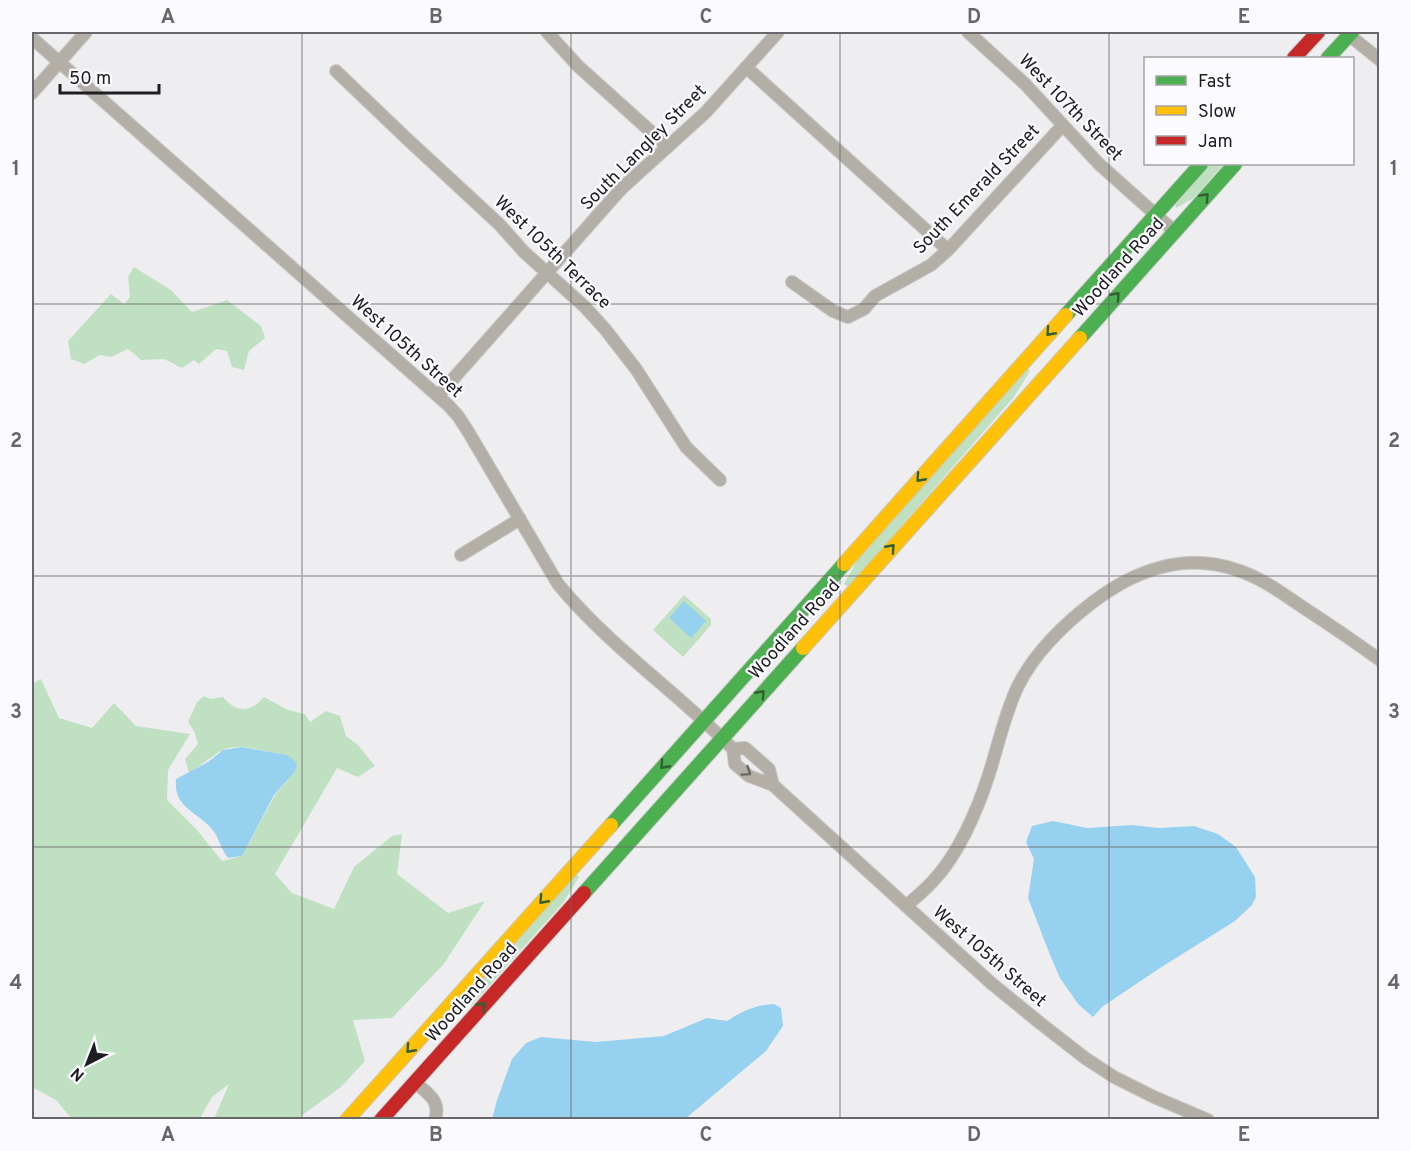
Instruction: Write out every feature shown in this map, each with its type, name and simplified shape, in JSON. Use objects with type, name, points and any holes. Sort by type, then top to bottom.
[{"type":"main road","points":[[1295,57],[1318,32]]},
{"type":"main road","points":[[1329,57],[1350,33]]},
{"type":"main road","name":"Woodland Road","points":[[347,1119],[1200,165]]},
{"type":"main road","name":"Woodland Road","points":[[381,1119],[1234,165]]},
{"type":"main road","points":[[443,1050],[449,1005]]},
{"type":"street","points":[[32,93],[86,32]]},
{"type":"street","points":[[547,32],[579,66],[668,147]]},
{"type":"street","name":"South Langley Street","points":[[438,396],[621,189],[706,111],[778,32]]},
{"type":"street","name":"West 107th Street","points":[[968,32],[1025,84],[1099,164],[1174,231]]},
{"type":"street","points":[[1350,33],[1380,60]]},
{"type":"street","name":"West 105th Street","points":[[32,38],[458,416],[558,584],[575,605],[734,749],[735,764],[749,776],[773,785],[991,983],[1085,1058],[1114,1077],[1154,1097],[1208,1119]]},
{"type":"street","points":[[746,67],[948,250]]},
{"type":"street","name":"West 105th Terrace","points":[[336,71],[500,224],[524,252],[585,307],[636,369],[686,447],[720,480]]},
{"type":"street","name":"South Emerald Street","points":[[792,282],[833,311],[848,317],[864,309],[875,296],[931,265],[948,250],[1063,125]]},
{"type":"street","points":[[461,555],[520,519]]},
{"type":"street","points":[[906,906],[935,880],[958,845],[988,778],[1018,687],[1032,664],[1052,638],[1075,615],[1127,580],[1154,568],[1184,563],[1217,565],[1237,570],[1270,585],[1380,660]]},
{"type":"street","name":"West 105th Street","points":[[734,749],[745,748],[769,770],[773,785]]},
{"type":"street","points":[[415,1082],[436,1103],[438,1110],[435,1119]]},
{"type":"green space","points":[[1210,165],[1223,165],[1194,198],[1176,208],[1175,203]]},
{"type":"green space","points":[[134,267],[171,290],[192,312],[227,300],[261,326],[265,338],[249,351],[244,370],[232,367],[227,351],[216,349],[199,364],[194,360],[182,368],[164,359],[141,360],[128,349],[111,357],[100,355],[84,364],[71,359],[68,341],[111,294],[124,304],[130,297],[128,277]]},
{"type":"green space","points":[[1028,369],[1030,371],[1014,397],[848,587],[844,584],[859,557]]},
{"type":"green space","points":[[684,595],[711,619],[711,625],[683,657],[653,630]]},
{"type":"green space","points":[[41,679],[59,718],[92,728],[114,703],[136,726],[190,734],[168,770],[167,800],[197,830],[222,861],[242,856],[275,795],[294,773],[287,755],[233,747],[222,750],[189,773],[185,759],[198,744],[188,722],[197,702],[204,696],[210,699],[223,697],[233,706],[243,709],[254,706],[264,697],[288,710],[305,714],[310,722],[326,711],[340,716],[346,736],[358,745],[375,766],[358,777],[337,768],[275,874],[292,893],[334,909],[354,867],[392,836],[402,834],[397,874],[448,913],[485,901],[443,965],[392,1018],[353,1020],[365,1061],[341,1087],[297,1119],[214,1119],[229,1084],[212,1097],[199,1120],[72,1119],[56,1100],[32,1087],[32,684]]},
{"type":"green space","points":[[576,875],[579,877],[563,903],[471,1006],[469,1003],[471,993]]},
{"type":"water","points":[[684,601],[706,621],[691,638],[669,618]]},
{"type":"water","points":[[242,747],[287,755],[297,765],[294,773],[274,795],[242,856],[228,858],[215,833],[179,798],[176,779],[208,762],[223,750]]},
{"type":"water","points":[[1053,821],[1087,828],[1132,825],[1159,828],[1194,826],[1218,834],[1236,847],[1255,877],[1256,897],[1252,905],[1235,921],[1102,1007],[1093,1017],[1078,1004],[1060,978],[1028,898],[1034,859],[1026,842],[1032,826]]},
{"type":"water","points":[[774,1004],[781,1008],[783,1026],[766,1051],[685,1119],[492,1119],[512,1059],[526,1043],[541,1037],[596,1042],[664,1036],[707,1018],[727,1021],[749,1009]]},
{"type":"traffic: fast","points":[[1329,57],[1352,32]]},
{"type":"traffic: fast","points":[[1066,315],[1200,165]]},
{"type":"traffic: fast","points":[[1080,338],[1234,165]]},
{"type":"traffic: fast","points":[[611,825],[844,564]]},
{"type":"traffic: fast","points":[[584,893],[803,648]]},
{"type":"traffic: slow","points":[[844,564],[1066,315]]},
{"type":"traffic: slow","points":[[803,648],[1080,338]]},
{"type":"traffic: slow","points":[[347,1120],[611,825]]},
{"type":"traffic: jam","points":[[1295,57],[1318,32]]},
{"type":"traffic: jam","points":[[381,1120],[584,893]]}]
